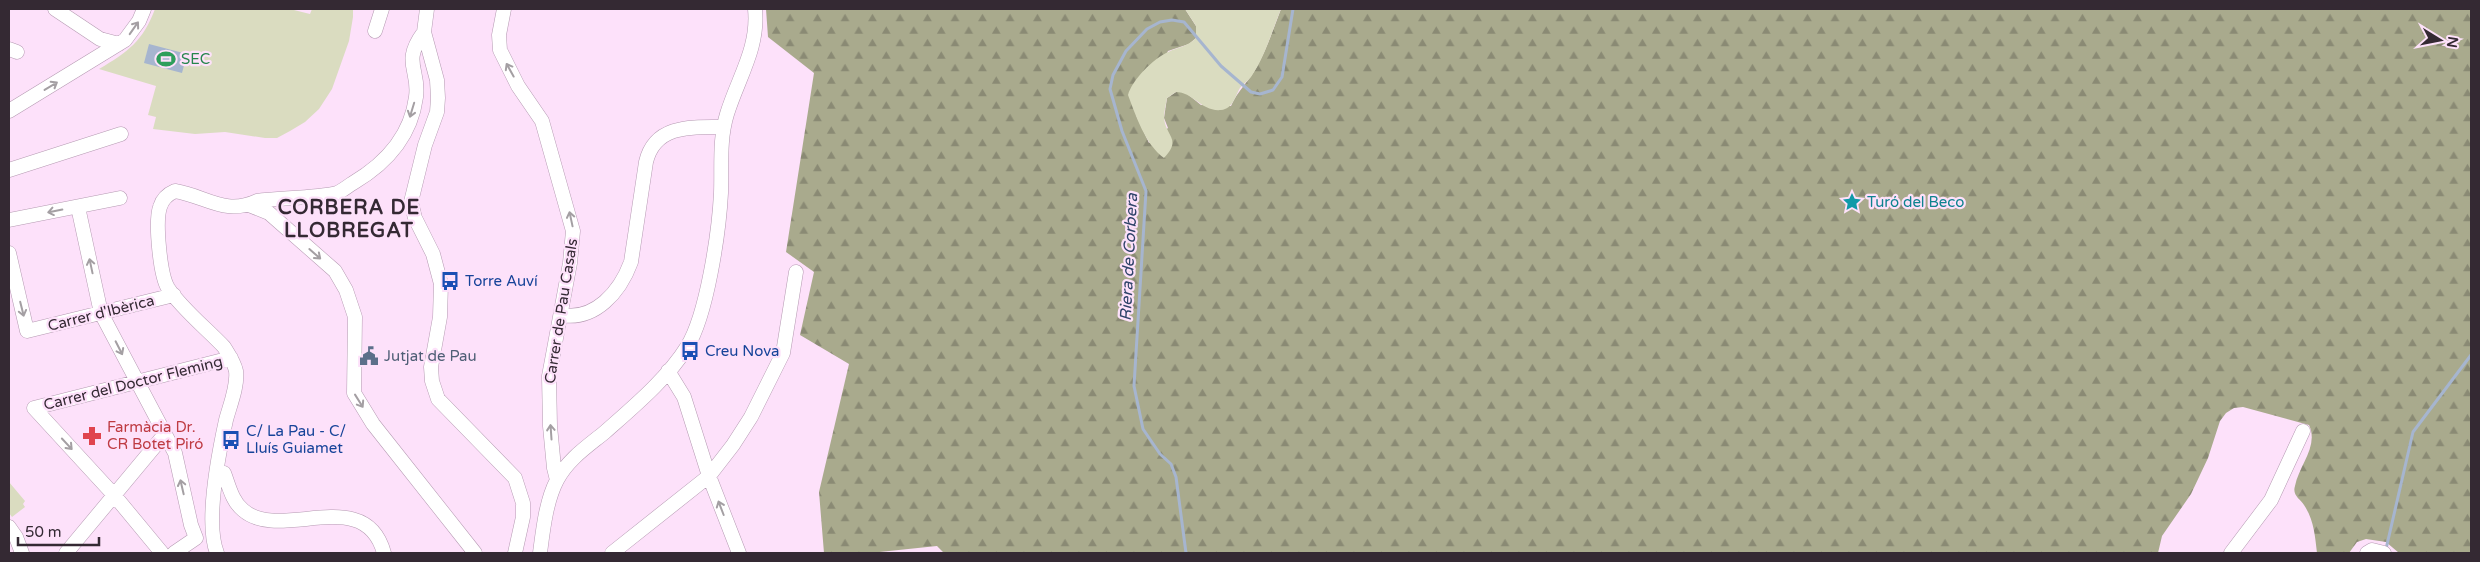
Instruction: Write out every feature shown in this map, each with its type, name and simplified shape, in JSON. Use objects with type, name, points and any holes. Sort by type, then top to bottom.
[{"type":"street","points":[[55,9],[100,39],[119,44]]},
{"type":"street","points":[[9,111],[119,44],[130,34],[144,9]]},
{"type":"street","points":[[376,31],[382,9]]},
{"type":"street","points":[[427,9],[424,32],[437,80],[437,112],[425,145],[411,202],[415,218],[433,254],[441,284],[440,317],[431,367],[432,381],[438,399],[515,478],[523,503],[523,518],[515,553]]},
{"type":"street","name":"Carrer de Pau Casals","points":[[504,9],[499,35],[500,50],[518,86],[542,121],[573,231],[561,314],[549,376],[548,392],[554,468],[557,480]]},
{"type":"street","points":[[540,553],[549,507],[557,480],[569,462],[606,431],[668,371],[691,339],[710,272],[720,201],[721,148],[724,127],[754,42],[755,9]]},
{"type":"street","points":[[249,205],[257,201],[337,192],[371,173],[396,150],[408,124],[416,96],[412,62],[414,48],[424,32]]},
{"type":"street","points":[[412,62],[430,59]]},
{"type":"street","points":[[561,314],[578,316],[587,314],[615,292],[627,273],[631,262],[646,162],[649,149],[654,142],[666,133],[705,127],[724,127]]},
{"type":"street","points":[[9,170],[121,134]]},
{"type":"street","points":[[196,536],[207,541],[214,540],[217,471],[236,377],[231,358],[174,295],[164,279],[158,220],[160,206],[166,197],[175,192],[227,207],[249,205],[260,208],[273,216],[335,271],[346,290],[355,317],[354,393],[373,424],[475,553]]},
{"type":"street","points":[[9,220],[120,198]]},
{"type":"street","points":[[273,216],[277,204],[283,198]]},
{"type":"street","points":[[78,207],[101,313],[175,453],[196,536]]},
{"type":"street","name":"Carrer d'Ibèrica","points":[[9,253],[28,331],[174,295]]},
{"type":"street","points":[[612,553],[709,476],[751,417],[783,353],[796,272]]},
{"type":"street","name":"Carrer del Doctor Fleming","points":[[114,495],[34,408],[231,358]]},
{"type":"street","points":[[668,371],[684,397],[709,476],[739,553]]},
{"type":"street","points":[[2231,553],[2271,500],[2303,431]]},
{"type":"street","points":[[66,553],[165,434]]},
{"type":"street","points":[[217,471],[224,473],[234,500],[239,507],[254,517],[275,520],[348,518],[373,532],[384,553]]},
{"type":"street","points":[[114,495],[162,553]]},
{"type":"street","points":[[10,528],[22,553]]},
{"type":"street","points":[[174,553],[196,536]]},
{"type":"street","points":[[2367,553],[2372,550],[2384,553]]},
{"type":"green space","points":[[155,9],[290,9],[310,14],[312,9],[353,9],[353,17],[349,41],[332,89],[319,109],[305,122],[277,138],[265,138],[225,132],[195,134],[153,129],[156,117],[148,115],[156,86],[99,69],[126,51],[140,38]]},
{"type":"green space","points":[[766,9],[1185,9],[1196,26],[1196,38],[1189,44],[1168,51],[1136,115],[1149,143],[1168,128],[1164,118],[1167,98],[1176,92],[1185,92],[1201,105],[1231,106],[1259,63],[1281,9],[2471,9],[2471,553],[2399,553],[2386,542],[2366,539],[2357,542],[2349,553],[2317,553],[2314,528],[2310,516],[2295,494],[2294,489],[2312,440],[2309,425],[2243,407],[2234,408],[2226,413],[2220,421],[2208,458],[2191,494],[2162,536],[2158,553],[944,553],[937,546],[870,553],[824,553],[819,492],[849,364],[800,335],[814,272],[786,252],[814,73],[768,37]]},
{"type":"green space","points":[[1185,9],[1281,9],[1256,69],[1240,88],[1233,102],[1228,107],[1214,110],[1188,95],[1176,92],[1167,98],[1164,118],[1172,138],[1172,146],[1164,158],[1146,137],[1128,95],[1138,77],[1150,65],[1162,55],[1186,45],[1196,38],[1196,26]]},
{"type":"green space","points":[[9,482],[25,501],[23,504],[25,507],[12,517],[9,513]]},
{"type":"water","name":"SEC","points":[[149,44],[187,54],[182,73],[144,63]]},
{"type":"waterway","name":"Riera de Corbera","points":[[1186,553],[1176,477],[1171,464],[1160,454],[1143,429],[1134,386],[1146,191],[1122,131],[1110,89],[1113,75],[1126,51],[1147,29],[1160,22],[1172,20],[1184,22],[1221,66],[1251,92],[1260,94],[1273,90],[1282,77],[1293,9]]},
{"type":"waterway","points":[[2386,549],[2413,432],[2471,355]]},
{"type":"place","name":"SEC","points":[[166,59]]},
{"type":"place","name":"Turó del Beco","points":[[1852,202]]},
{"type":"place","name":"Torre Auví","points":[[450,281]]},
{"type":"place","name":"Creu Nova","points":[[690,351]]},
{"type":"place","name":"Jutjat de Pau","points":[[369,356]]},
{"type":"place","name":"Farmàcia Dr. CR Botet Piró","points":[[92,436]]},
{"type":"place","name":"C/ La Pau - C/ Lluís Guiamet","points":[[231,440]]},
{"type":"district","name":"CORBERA DE LLOBREGAT","points":[[349,218]]}]
